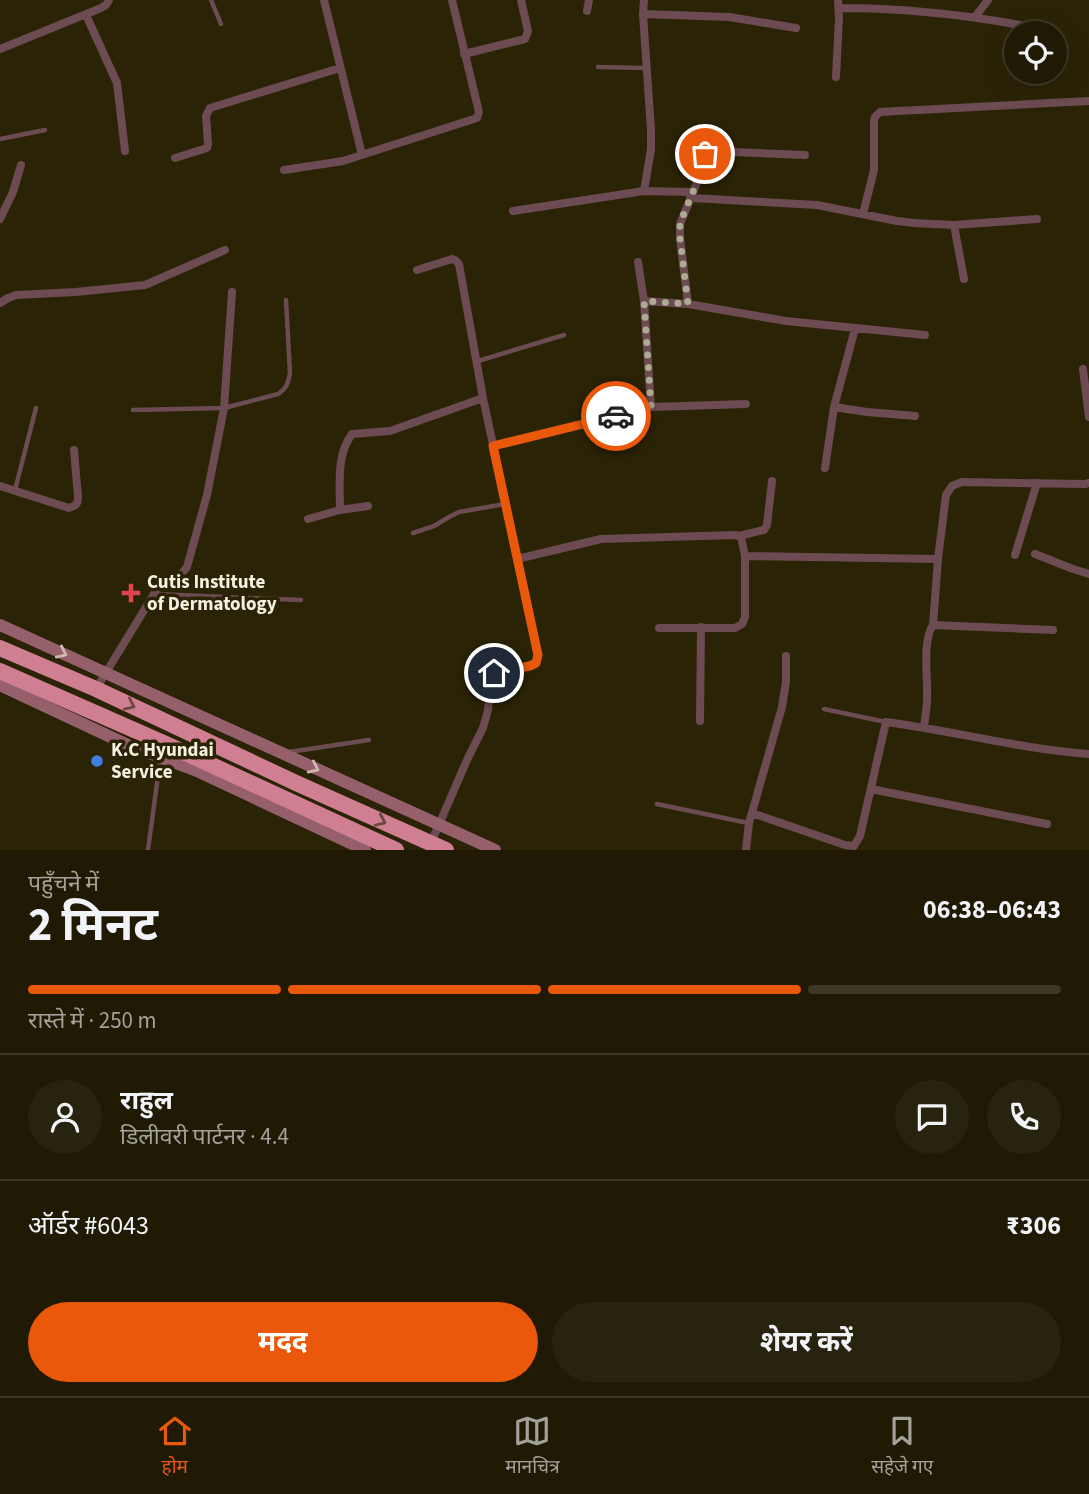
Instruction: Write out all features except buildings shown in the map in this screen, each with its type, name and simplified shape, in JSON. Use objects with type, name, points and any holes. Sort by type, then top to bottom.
[{"type":"highway","points":[[0,648],[96,689],[438,846]]},
{"type":"highway","points":[[0,671],[396,850]]},
{"type":"street","points":[[0,49],[86,15],[106,5],[109,0]]},
{"type":"street","points":[[324,0],[362,155]]},
{"type":"street","points":[[284,170],[332,164],[477,118],[479,112],[452,0]]},
{"type":"street","points":[[464,54],[525,39],[528,31],[521,0]]},
{"type":"street","points":[[587,11],[589,0]]},
{"type":"street","points":[[644,0],[652,130],[644,191]]},
{"type":"street","points":[[975,17],[988,0]]},
{"type":"street","points":[[836,77],[838,4],[1004,22]]},
{"type":"street","points":[[643,14],[729,17],[796,28]]},
{"type":"street","points":[[86,15],[117,83],[125,151]]},
{"type":"street","points":[[175,158],[207,148],[206,116],[209,108],[340,68]]},
{"type":"street","points":[[863,214],[874,170],[875,117],[880,112],[1089,101]]},
{"type":"street","points":[[688,304],[679,231],[705,154],[708,151],[805,155]]},
{"type":"street","points":[[0,219],[13,192],[21,165]]},
{"type":"street","points":[[513,211],[644,191],[817,205],[897,222],[954,225],[1037,219]]},
{"type":"street","points":[[954,225],[964,279]]},
{"type":"street","points":[[0,303],[16,295],[145,285],[225,250]]},
{"type":"street","points":[[417,270],[452,260],[459,264],[483,398],[538,655],[534,666],[506,667],[494,673],[483,728],[438,825],[438,846]]},
{"type":"street","points":[[638,262],[644,301],[651,407]]},
{"type":"street","points":[[96,689],[159,587],[182,573],[190,560],[207,495],[224,408],[232,292]]},
{"type":"street","points":[[644,301],[688,304],[786,321],[925,335]]},
{"type":"street","points":[[825,468],[834,407],[855,329]]},
{"type":"street","points":[[1083,369],[1089,417]]},
{"type":"street","points":[[340,510],[341,463],[352,434],[390,431],[483,398]]},
{"type":"street","points":[[493,446],[651,407],[746,404]]},
{"type":"street","points":[[834,407],[915,416]]},
{"type":"street","points":[[0,486],[69,508],[76,505],[78,497],[74,450]]},
{"type":"street","points":[[517,559],[601,539],[739,536],[764,530],[772,481]]},
{"type":"street","points":[[924,727],[928,636],[933,625],[946,495],[952,486],[962,482],[1089,483]]},
{"type":"street","points":[[1015,555],[1037,483]]},
{"type":"street","points":[[308,519],[368,506]]},
{"type":"street","points":[[659,628],[740,626],[744,621],[745,556],[743,540],[739,536]]},
{"type":"street","points":[[1035,554],[1089,574]]},
{"type":"street","points":[[745,556],[938,559]]},
{"type":"street","points":[[0,625],[495,850]]},
{"type":"street","points":[[933,625],[1054,630]]},
{"type":"street","points":[[700,721],[701,627]]},
{"type":"street","points":[[746,850],[749,823],[782,707],[786,656]]},
{"type":"street","points":[[0,685],[132,747],[195,769],[365,850]]},
{"type":"street","points":[[752,813],[850,847],[858,842],[886,723],[1089,754]]},
{"type":"street","points":[[871,789],[1047,824]]},
{"type":"lane","points":[[211,0],[221,24]]},
{"type":"lane","points":[[598,67],[648,68]]},
{"type":"lane","points":[[0,139],[45,130]]},
{"type":"lane","points":[[133,410],[224,408],[278,394],[284,390],[290,373],[286,300]]},
{"type":"lane","points":[[476,361],[564,335]]},
{"type":"lane","points":[[15,491],[36,408]]},
{"type":"lane","points":[[413,533],[434,526],[459,512],[505,504]]},
{"type":"lane","points":[[154,594],[301,600]]},
{"type":"lane","points":[[824,709],[886,723]]},
{"type":"lane","points":[[282,754],[369,740]]},
{"type":"lane","points":[[148,850],[161,757]]},
{"type":"lane","points":[[657,804],[749,823]]},
{"type":"way so far","points":[[616,416],[651,407],[644,301],[688,304],[679,231],[705,154]]},
{"type":"place","name":"Cutis Institute of Dermatology","points":[[131,593]]},
{"type":"place","name":"K.C Hyundai Service","points":[[97,761]]},
{"type":"route","points":[[494,673],[506,667],[534,666],[538,655],[493,446],[616,416]]}]
